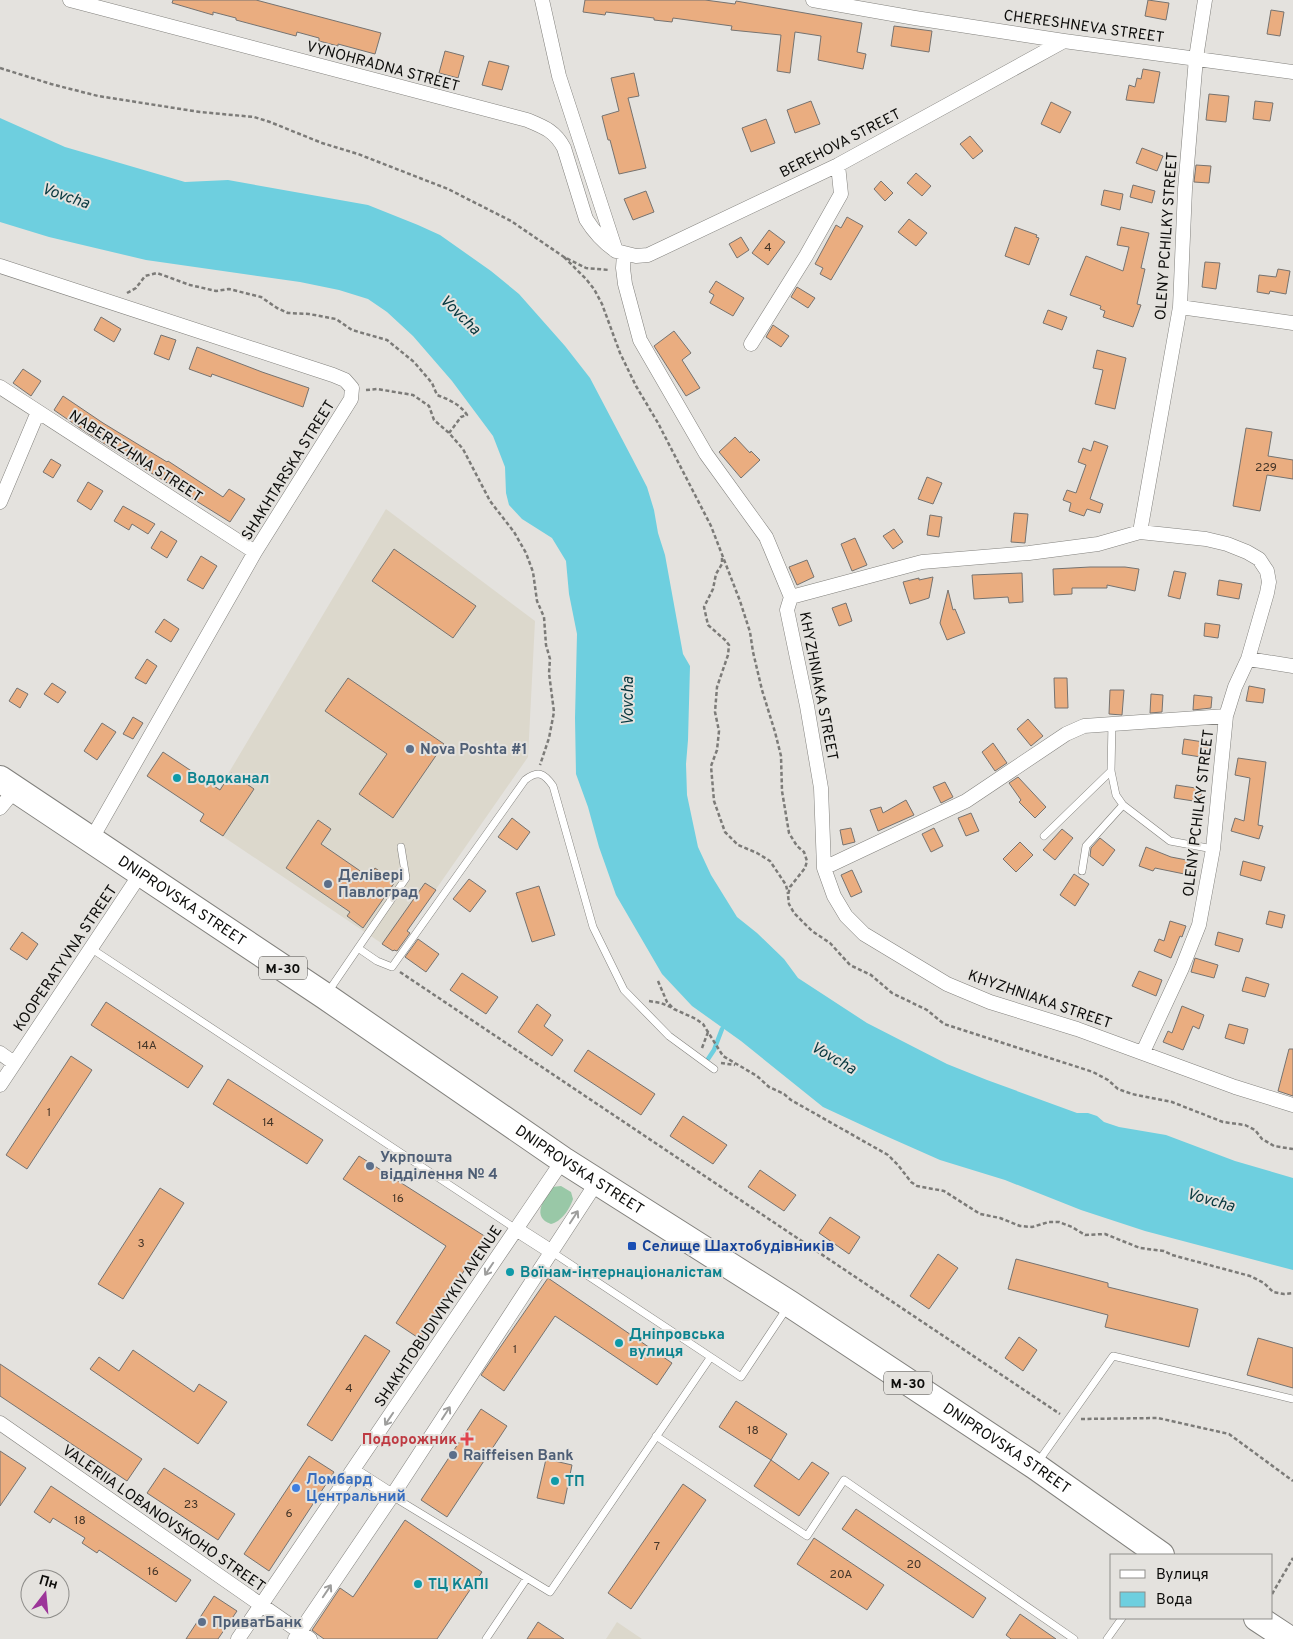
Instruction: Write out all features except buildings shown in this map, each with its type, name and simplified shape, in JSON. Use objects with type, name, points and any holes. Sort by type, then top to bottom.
[{"type":"highway","name":"DNIPROVSKA STREET","points":[[5,792],[91,840],[325,996],[563,1160],[790,1304],[1035,1466],[1160,1554]]},
{"type":"highway","points":[[1259,1619],[1289,1639]]},
{"type":"street","name":"VYNOHRADNA STREET","points":[[70,0],[527,120],[545,127],[558,138],[564,148],[590,224],[604,242],[620,252]]},
{"type":"street","points":[[542,0],[559,76],[620,252],[625,284],[640,340],[706,454],[766,537],[791,597],[922,562],[1029,553],[1098,544],[1140,532]]},
{"type":"street","name":"CHERESHNEVA STREET","points":[[813,0],[1064,41],[1293,72]]},
{"type":"street","name":"OLENY PCHILKY STREET","points":[[1143,1052],[1182,968],[1199,925],[1213,849],[1226,716],[1235,687],[1248,660],[1269,582],[1267,571],[1259,560],[1248,552],[1206,539],[1140,532],[1180,307],[1185,189],[1196,58],[1205,0]]},
{"type":"street","name":"BEREHOVA STREET","points":[[620,252],[636,256],[648,255],[838,165],[1064,41]]},
{"type":"street","points":[[751,344],[806,256],[841,194],[838,165]]},
{"type":"street","name":"SHAKHTARSKA STREET","points":[[0,266],[333,375],[345,380],[352,388],[351,399],[255,552],[91,840]]},
{"type":"street","points":[[1180,307],[1293,323]]},
{"type":"street","name":"NABEREZHNA STREET","points":[[0,387],[255,552]]},
{"type":"street","points":[[0,502],[38,412]]},
{"type":"street","name":"KHYZHNIAKA STREET","points":[[791,597],[787,610],[807,706],[821,788],[824,868],[834,896],[846,916],[864,934],[947,984],[990,1002],[1077,1029],[1235,1087],[1293,1105]]},
{"type":"street","points":[[1248,660],[1293,666]]},
{"type":"street","points":[[824,868],[966,802],[1066,734],[1084,726],[1226,716]]},
{"type":"street","name":"KOOPERATYVNA STREET","points":[[0,1085],[141,874]]},
{"type":"street","points":[[0,1053],[14,1063]]},
{"type":"street","name":"SHAKHTOBUDIVNYKIV AVENUE","points":[[238,1639],[563,1160]]},
{"type":"street","points":[[301,1637],[597,1182]]},
{"type":"street","points":[[516,1229],[552,1252]]},
{"type":"street","name":"VALERIIA LOBANOVSKOHO STREET","points":[[0,1423],[261,1605],[301,1637]]},
{"type":"street","points":[[353,1471],[392,1496]]},
{"type":"lane","points":[[1112,723],[1112,771],[1116,795],[1123,805],[1170,841],[1213,849]]},
{"type":"lane","points":[[1044,836],[1112,771]]},
{"type":"lane","points":[[358,948],[377,961],[392,967],[525,780],[532,774],[541,774],[553,786],[593,927],[624,990],[669,1036],[714,1069]]},
{"type":"lane","points":[[1082,871],[1086,846],[1123,805]]},
{"type":"lane","points":[[325,996],[406,878],[401,847]]},
{"type":"lane","points":[[92,949],[516,1229]]},
{"type":"lane","points":[[552,1252],[741,1377],[790,1304]]},
{"type":"lane","points":[[1035,1466],[1113,1356],[1293,1399]]},
{"type":"lane","points":[[392,1496],[550,1592],[710,1358]]},
{"type":"lane","points":[[656,1436],[807,1536],[844,1480],[1074,1639]]},
{"type":"lane","points":[[486,1639],[527,1578]]},
{"type":"lane","points":[[1107,1639],[1121,1619]]},
{"type":"path","points":[[0,68],[98,96],[200,112],[254,117],[270,122],[322,143],[392,167],[448,190],[511,221],[564,257],[586,268],[609,270],[623,268]]},
{"type":"path","points":[[564,257],[586,279],[602,304],[620,353],[636,386],[658,423],[706,517],[750,632],[762,690],[781,756],[782,791],[789,833],[797,846],[804,852],[807,861],[805,868],[790,887],[788,895]]},
{"type":"path","points":[[124,294],[136,288],[145,276],[156,273],[190,285],[216,291],[229,289],[261,297],[288,313],[310,314],[336,319],[352,330],[387,340],[414,362],[432,383],[437,394],[466,412],[467,415],[461,417],[449,433]]},
{"type":"path","points":[[352,388],[364,390],[377,389],[413,396],[429,406],[434,420],[449,433],[462,449],[490,501],[514,532],[526,553],[533,572],[537,601],[544,617],[546,645],[550,659],[549,673],[554,712],[544,754],[538,768],[532,774]]},
{"type":"path","points":[[722,556],[722,564],[716,574],[713,589],[704,607],[708,625],[729,645],[717,687],[715,712],[719,731],[717,750],[711,766],[714,802],[726,832],[738,845],[770,861],[786,885],[789,904],[794,914],[812,931],[830,943],[850,964],[871,975],[892,993],[926,1010],[944,1024],[1093,1072],[1108,1080],[1118,1089],[1132,1094],[1172,1102],[1223,1122],[1245,1125],[1255,1130],[1262,1139],[1274,1146],[1293,1149]]},
{"type":"path","points":[[392,967],[1068,1420],[1158,1418],[1229,1434],[1293,1481]]},
{"type":"path","points":[[658,981],[667,1002],[674,1009]]},
{"type":"path","points":[[636,1002],[644,1000],[652,1002],[696,1019],[703,1024],[723,1056],[757,1076],[769,1088],[784,1094],[791,1100],[888,1155],[898,1164],[911,1182],[917,1186],[944,1191],[980,1214],[1000,1218],[1020,1226],[1032,1227],[1049,1222],[1059,1222],[1072,1227],[1084,1235],[1105,1234],[1140,1248],[1164,1251],[1172,1256],[1250,1276],[1264,1283],[1273,1292],[1293,1293]]},
{"type":"path","points":[[693,1055],[702,1050],[708,1031]]},
{"type":"path","points":[[1273,1592],[1293,1558]]},
{"type":"shaded area","points":[[386,509],[535,621],[528,757],[393,951],[200,821]]},
{"type":"shaded area","points":[[617,1622],[642,1639],[606,1639]]},
{"type":"green space","points":[[561,1186],[571,1192],[573,1199],[565,1214],[558,1221],[551,1224],[542,1217],[541,1207],[552,1187]]},
{"type":"water","name":"Vovcha","points":[[0,118],[65,147],[185,182],[228,180],[368,205],[440,235],[491,271],[519,294],[565,346],[590,378],[647,487],[665,555],[683,654],[690,666],[686,764],[687,795],[698,847],[711,875],[737,917],[784,959],[798,978],[867,1023],[947,1064],[1077,1113],[1088,1113],[1097,1116],[1104,1122],[1119,1127],[1166,1135],[1235,1161],[1293,1178],[1293,1270],[1145,1231],[1081,1210],[1005,1180],[940,1160],[823,1107],[741,1041],[692,1006],[662,974],[616,895],[576,774],[577,634],[569,594],[566,561],[552,538],[522,519],[509,505],[506,493],[505,467],[493,436],[452,381],[413,336],[387,312],[368,299],[339,290],[300,282],[146,260],[49,237],[0,222]]},
{"type":"waterway","points":[[708,1059],[714,1050],[722,1029]]},
{"type":"place","name":"Nova Poshta #1","points":[[410,749]]},
{"type":"place","name":"Водоканал","points":[[177,778]]},
{"type":"place","name":"Делівері Павлоград","points":[[328,884]]},
{"type":"place","name":"Укрпошта відділення № 4","points":[[370,1166]]},
{"type":"place","name":"Селище Шахтобудівників","points":[[632,1246]]},
{"type":"place","name":"Воїнам-інтернаціоналістам","points":[[510,1272]]},
{"type":"place","name":"Дніпровська вулиця","points":[[619,1343]]},
{"type":"place","name":"Подорожник","points":[[467,1439]]},
{"type":"place","name":"Raiffeisen Bank","points":[[453,1455]]},
{"type":"place","name":"ТП","points":[[555,1481]]},
{"type":"place","name":"Ломбард Центральний","points":[[296,1488]]},
{"type":"place","name":"ТЦ КАПІ","points":[[418,1584]]},
{"type":"place","name":"ПриватБанк","points":[[202,1622]]}]
